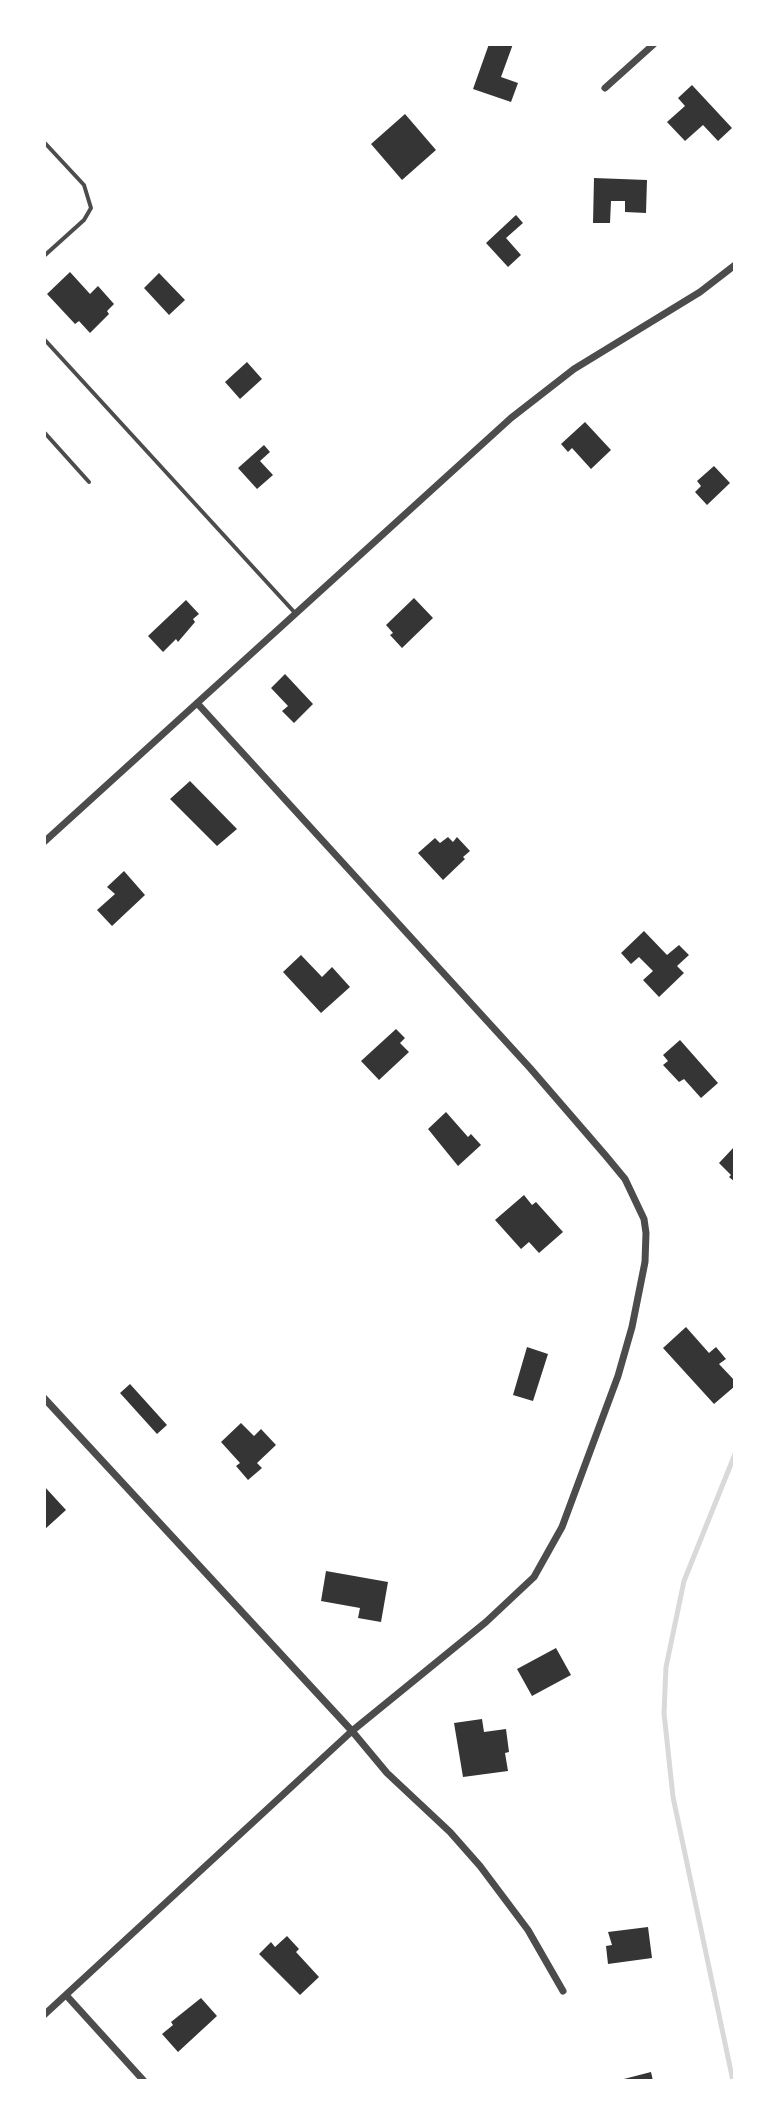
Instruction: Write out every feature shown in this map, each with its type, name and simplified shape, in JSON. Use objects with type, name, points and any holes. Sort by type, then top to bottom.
[{"type":"street","points":[[605,88],[654,44]]},
{"type":"street","points":[[44,842],[511,418],[574,369],[700,292],[735,265]]},
{"type":"street","points":[[44,2015],[352,1731],[505,1605],[534,1577],[546,1559],[579,1486],[618,1376],[640,1291],[646,1233],[635,1198],[606,1156],[530,1068],[197,703]]},
{"type":"street","points":[[44,1398],[352,1731],[387,1773],[450,1832],[498,1888],[535,1941],[563,1991]]},
{"type":"street","points":[[66,1995],[144,2081]]},
{"type":"lane","points":[[44,142],[84,185],[91,208],[84,220],[44,256]]},
{"type":"lane","points":[[44,339],[296,614]]},
{"type":"lane","points":[[44,432],[89,482]]},
{"type":"building","points":[[489,44],[513,44],[501,77],[518,83],[511,102],[473,89]]},
{"type":"building","points":[[692,85],[732,128],[718,141],[703,125],[685,141],[667,122],[685,106],[678,98]]},
{"type":"building","points":[[405,114],[436,150],[402,180],[371,144]]},
{"type":"building","points":[[594,178],[647,180],[646,213],[625,212],[625,201],[611,201],[610,223],[593,223]]},
{"type":"building","points":[[516,215],[523,223],[506,238],[521,255],[508,267],[486,243]]},
{"type":"building","points":[[70,272],[90,294],[98,286],[114,304],[107,311],[109,314],[90,333],[79,321],[75,324],[47,294]]},
{"type":"building","points":[[159,273],[185,300],[169,315],[144,288]]},
{"type":"building","points":[[247,362],[262,379],[240,399],[225,382]]},
{"type":"building","points":[[585,422],[611,450],[591,469],[572,448],[568,452],[561,444]]},
{"type":"building","points":[[264,445],[270,452],[260,461],[273,475],[257,489],[238,468]]},
{"type":"building","points":[[714,466],[730,483],[707,505],[695,492],[701,486],[697,481]]},
{"type":"building","points":[[414,598],[433,618],[402,648],[390,635],[393,633],[386,625]]},
{"type":"building","points":[[186,600],[199,614],[178,642],[176,639],[163,652],[148,636]]},
{"type":"building","points":[[285,674],[313,704],[294,723],[282,711],[288,706],[271,688]]},
{"type":"building","points":[[190,781],[237,829],[217,846],[170,799]]},
{"type":"building","points":[[448,837],[453,842],[457,837],[470,851],[443,880],[418,853],[435,838],[440,843]]},
{"type":"building","points":[[124,871],[145,895],[112,926],[97,910],[115,894],[107,887]]},
{"type":"building","points":[[644,931],[667,955],[679,945],[689,955],[677,966],[684,973],[659,997],[643,980],[653,971],[639,957],[631,964],[621,953]]},
{"type":"building","points":[[301,955],[322,977],[332,967],[350,987],[321,1013],[283,972]]},
{"type":"building","points":[[396,1029],[405,1038],[400,1043],[409,1052],[379,1080],[361,1061]]},
{"type":"building","points":[[680,1040],[718,1083],[701,1098],[684,1079],[679,1082],[663,1065],[668,1061],[663,1055]]},
{"type":"building","points":[[446,1112],[468,1137],[471,1134],[481,1145],[458,1166],[428,1129]]},
{"type":"building","points":[[735,1146],[735,1182],[719,1163]]},
{"type":"building","points":[[524,1195],[532,1205],[536,1202],[563,1232],[539,1253],[529,1242],[521,1249],[495,1220]]},
{"type":"building","points":[[686,1327],[709,1353],[716,1347],[726,1359],[719,1364],[735,1381],[735,1386],[714,1404],[663,1348]]},
{"type":"building","points":[[527,1347],[548,1354],[533,1401],[513,1395]]},
{"type":"building","points":[[130,1384],[167,1425],[157,1434],[120,1393]]},
{"type":"building","points":[[241,1423],[254,1436],[261,1429],[276,1445],[257,1463],[262,1468],[248,1480],[236,1466],[240,1463],[221,1442]]},
{"type":"building","points":[[44,1486],[66,1510],[44,1530]]},
{"type":"building","points":[[326,1571],[388,1582],[381,1622],[358,1618],[360,1608],[321,1601]]},
{"type":"building","points":[[556,1648],[571,1675],[532,1696],[517,1669]]},
{"type":"building","points":[[482,1719],[484,1732],[506,1729],[508,1771],[463,1777],[454,1723]]},
{"type":"building","points":[[648,1927],[652,1958],[608,1964],[606,1946],[612,1945],[608,1932]]},
{"type":"building","points":[[287,1936],[299,1949],[296,1952],[319,1977],[300,1995],[259,1954],[271,1942],[275,1947]]},
{"type":"building","points":[[201,1998],[217,2016],[178,2052],[162,2034],[173,2025],[171,2022]]},
{"type":"building","points":[[651,2072],[653,2081],[620,2081],[620,2080]]},
{"type":"waterway","points":[[733,2081],[673,1797],[664,1713],[666,1667],[684,1581],[735,1454]]}]
